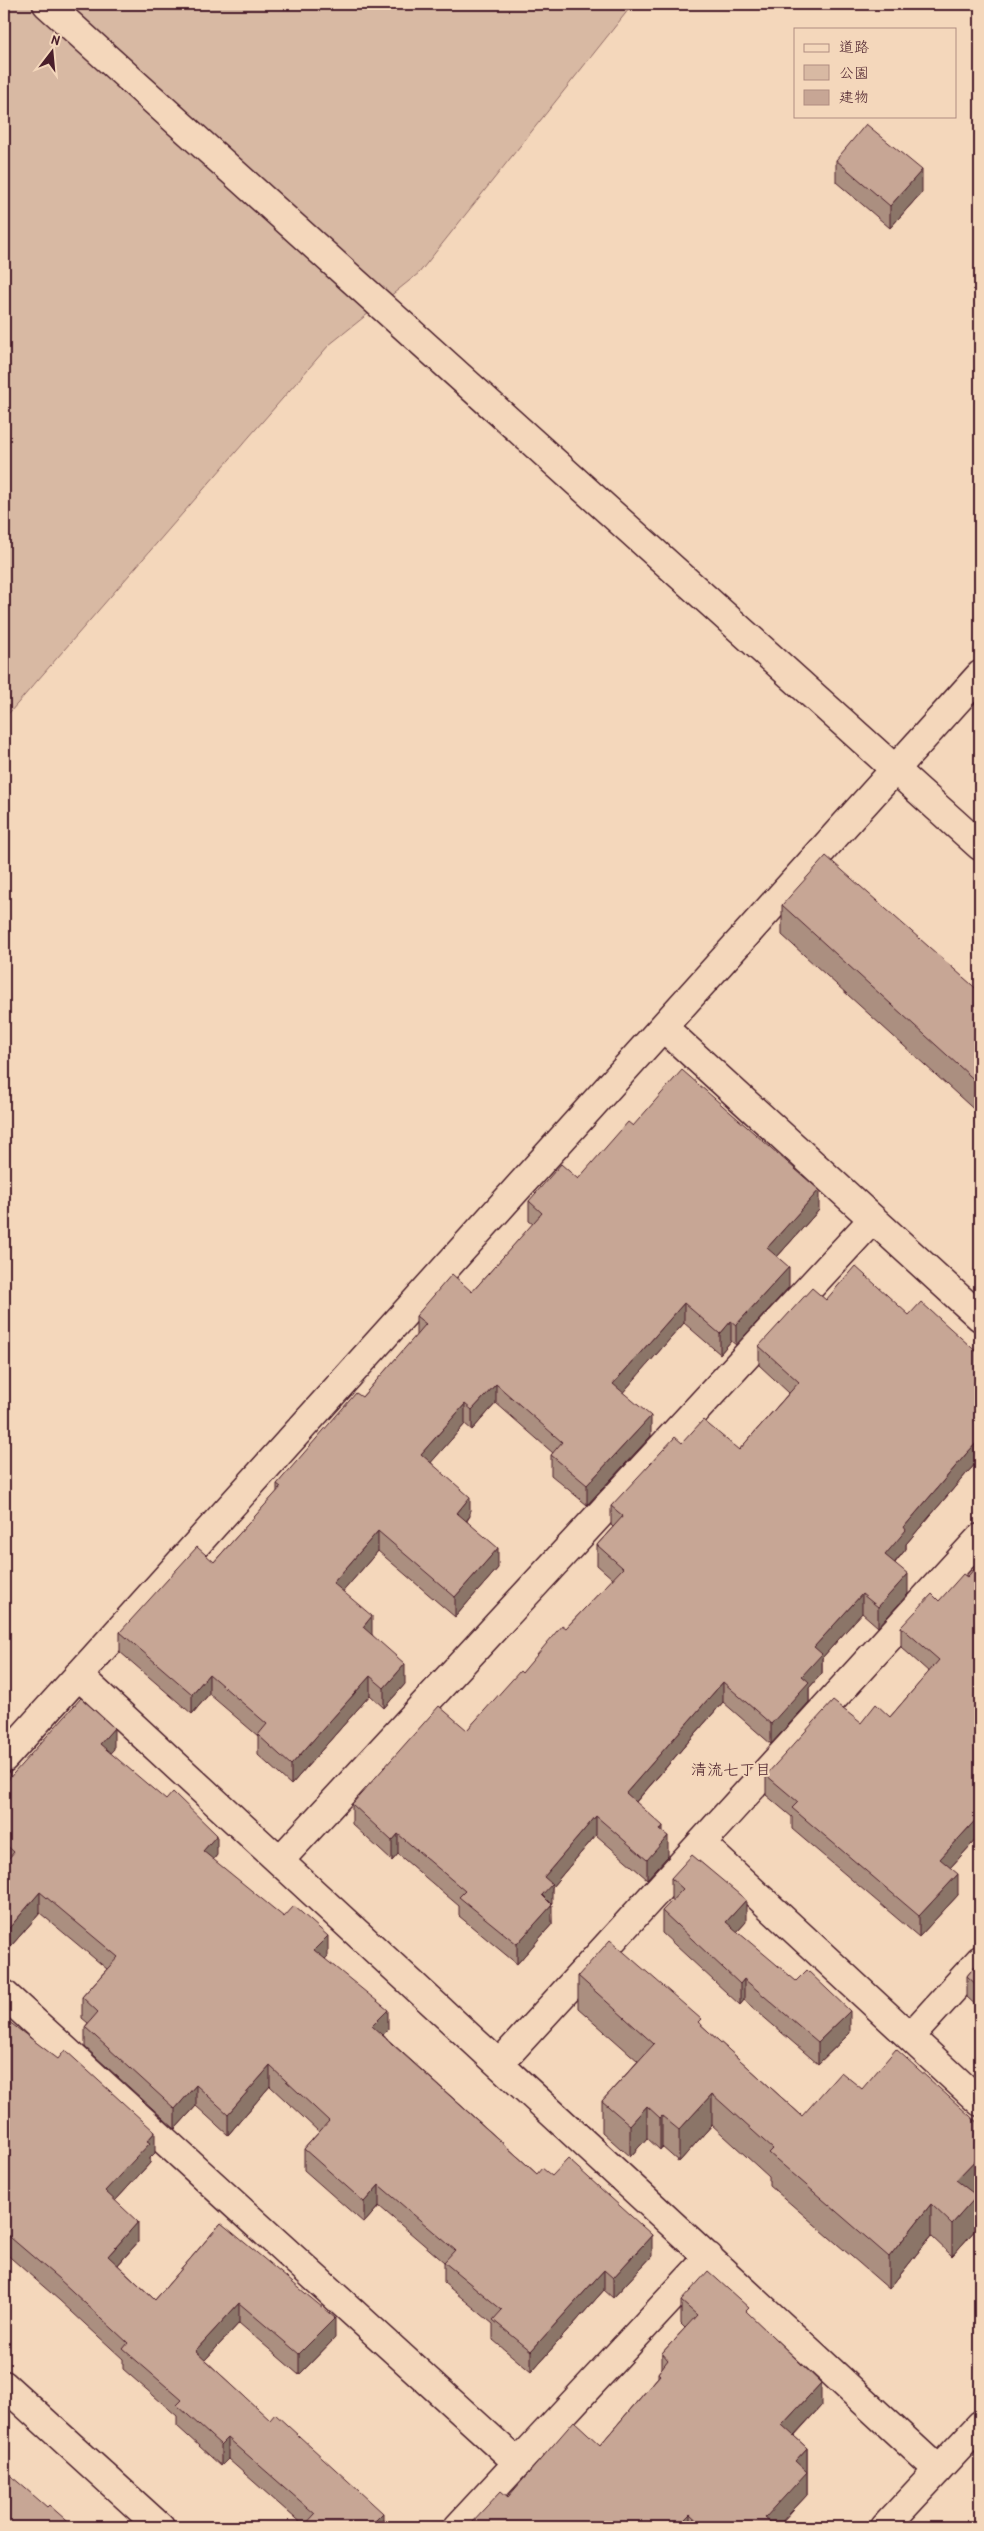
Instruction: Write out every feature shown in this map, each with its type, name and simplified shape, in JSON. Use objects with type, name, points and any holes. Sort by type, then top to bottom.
[{"type":"street","points":[[47,4],[896,768],[980,846]]},
{"type":"street","points":[[4,1758],[980,676]]},
{"type":"street","points":[[663,1027],[980,1317]]},
{"type":"street","points":[[280,1860],[874,1219]]},
{"type":"street","points":[[499,2064],[980,1538]]},
{"type":"street","points":[[78,1675],[938,2470]]},
{"type":"street","points":[[701,1842],[980,2102]]},
{"type":"street","points":[[910,2037],[980,1960]]},
{"type":"street","points":[[4,1994],[518,2462]]},
{"type":"street","points":[[458,2527],[709,2257]]},
{"type":"street","points":[[4,2385],[160,2527]]},
{"type":"street","points":[[885,2527],[980,2425]]},
{"type":"green space","points":[[4,4],[633,4],[419,273],[329,345],[4,719]]},
{"type":"building","points":[[866,124],[922,170],[890,206],[836,160]]},
{"type":"building","points":[[826,856],[980,992],[980,1085],[782,905]]},
{"type":"building","points":[[682,1070],[819,1190],[767,1248],[789,1267],[736,1325],[731,1321],[720,1334],[684,1303],[613,1384],[651,1416],[587,1485],[551,1455],[562,1442],[496,1384],[472,1410],[465,1404],[421,1454],[470,1497],[457,1513],[498,1548],[455,1597],[378,1531],[333,1583],[372,1616],[363,1627],[405,1664],[384,1688],[370,1676],[291,1765],[258,1735],[267,1724],[209,1674],[192,1694],[120,1632],[197,1547],[214,1562],[281,1487],[277,1484],[356,1393],[362,1397],[426,1324],[416,1316],[452,1274],[472,1292],[542,1213],[529,1201],[561,1164],[578,1179],[628,1122],[633,1126]]},
{"type":"building","points":[[855,1266],[909,1315],[921,1302],[980,1355],[980,1439],[904,1527],[906,1530],[885,1555],[908,1574],[878,1607],[862,1594],[814,1647],[822,1654],[802,1676],[809,1682],[771,1724],[723,1682],[626,1793],[663,1826],[660,1830],[668,1836],[647,1860],[596,1816],[544,1877],[552,1884],[542,1895],[552,1905],[517,1944],[459,1897],[465,1891],[398,1834],[392,1841],[352,1804],[439,1706],[467,1730],[520,1671],[522,1673],[562,1625],[566,1628],[623,1568],[597,1545],[623,1516],[611,1506],[675,1437],[682,1443],[703,1420],[739,1450],[799,1382],[759,1346],[812,1288],[826,1300]]},
{"type":"building","points":[[980,1563],[980,1815],[940,1859],[958,1874],[919,1916],[792,1808],[798,1802],[766,1775],[833,1701],[861,1723],[876,1704],[890,1717],[939,1660],[901,1627],[932,1594],[939,1601],[963,1574],[967,1577]]},
{"type":"building","points":[[81,1698],[114,1728],[100,1744],[166,1800],[173,1792],[217,1835],[203,1851],[284,1917],[294,1906],[328,1936],[314,1950],[388,2010],[372,2026],[537,2174],[542,2168],[552,2176],[568,2159],[652,2235],[613,2278],[604,2270],[531,2351],[493,2320],[502,2310],[444,2262],[455,2250],[379,2185],[364,2202],[304,2149],[329,2121],[270,2066],[228,2114],[196,2085],[175,2109],[85,2027],[98,2012],[82,1997],[118,1957],[40,1892],[4,1934],[4,1864],[14,1852],[4,1843],[4,1782]]},
{"type":"building","points":[[692,1855],[746,1900],[726,1922],[796,1981],[807,1970],[850,2011],[818,2042],[744,1979],[740,1984],[662,1911],[683,1889],[671,1878]]},
{"type":"building","points":[[610,1940],[701,2019],[698,2022],[802,2116],[841,2072],[862,2089],[896,2049],[980,2125],[980,2155],[956,2180],[977,2196],[952,2224],[931,2204],[889,2257],[769,2153],[773,2149],[712,2094],[679,2130],[662,2116],[660,2118],[647,2106],[630,2125],[602,2101],[654,2044],[578,1976]]},
{"type":"building","points":[[980,1960],[980,1988],[967,1976]]},
{"type":"building","points":[[4,2018],[58,2059],[65,2050],[155,2132],[147,2141],[150,2143],[105,2191],[138,2222],[108,2256],[155,2300],[221,2223],[335,2318],[299,2354],[239,2303],[195,2351],[270,2420],[275,2414],[383,2513],[369,2527],[303,2527],[315,2514],[228,2438],[221,2445],[177,2405],[182,2400],[123,2349],[128,2343],[59,2279],[4,2232]]},
{"type":"building","points":[[708,2271],[749,2308],[746,2311],[821,2383],[782,2425],[807,2448],[795,2461],[807,2472],[765,2518],[773,2525],[771,2527],[703,2527],[690,2515],[678,2527],[476,2527],[471,2523],[501,2491],[508,2497],[574,2421],[600,2445],[660,2375],[658,2373],[668,2360],[662,2353],[697,2315],[681,2301]]},
{"type":"building","points":[[4,2470],[47,2507],[49,2505],[74,2527],[4,2527]]},
{"type":"district","name":"清流七丁目","points":[[731,1769]]}]
